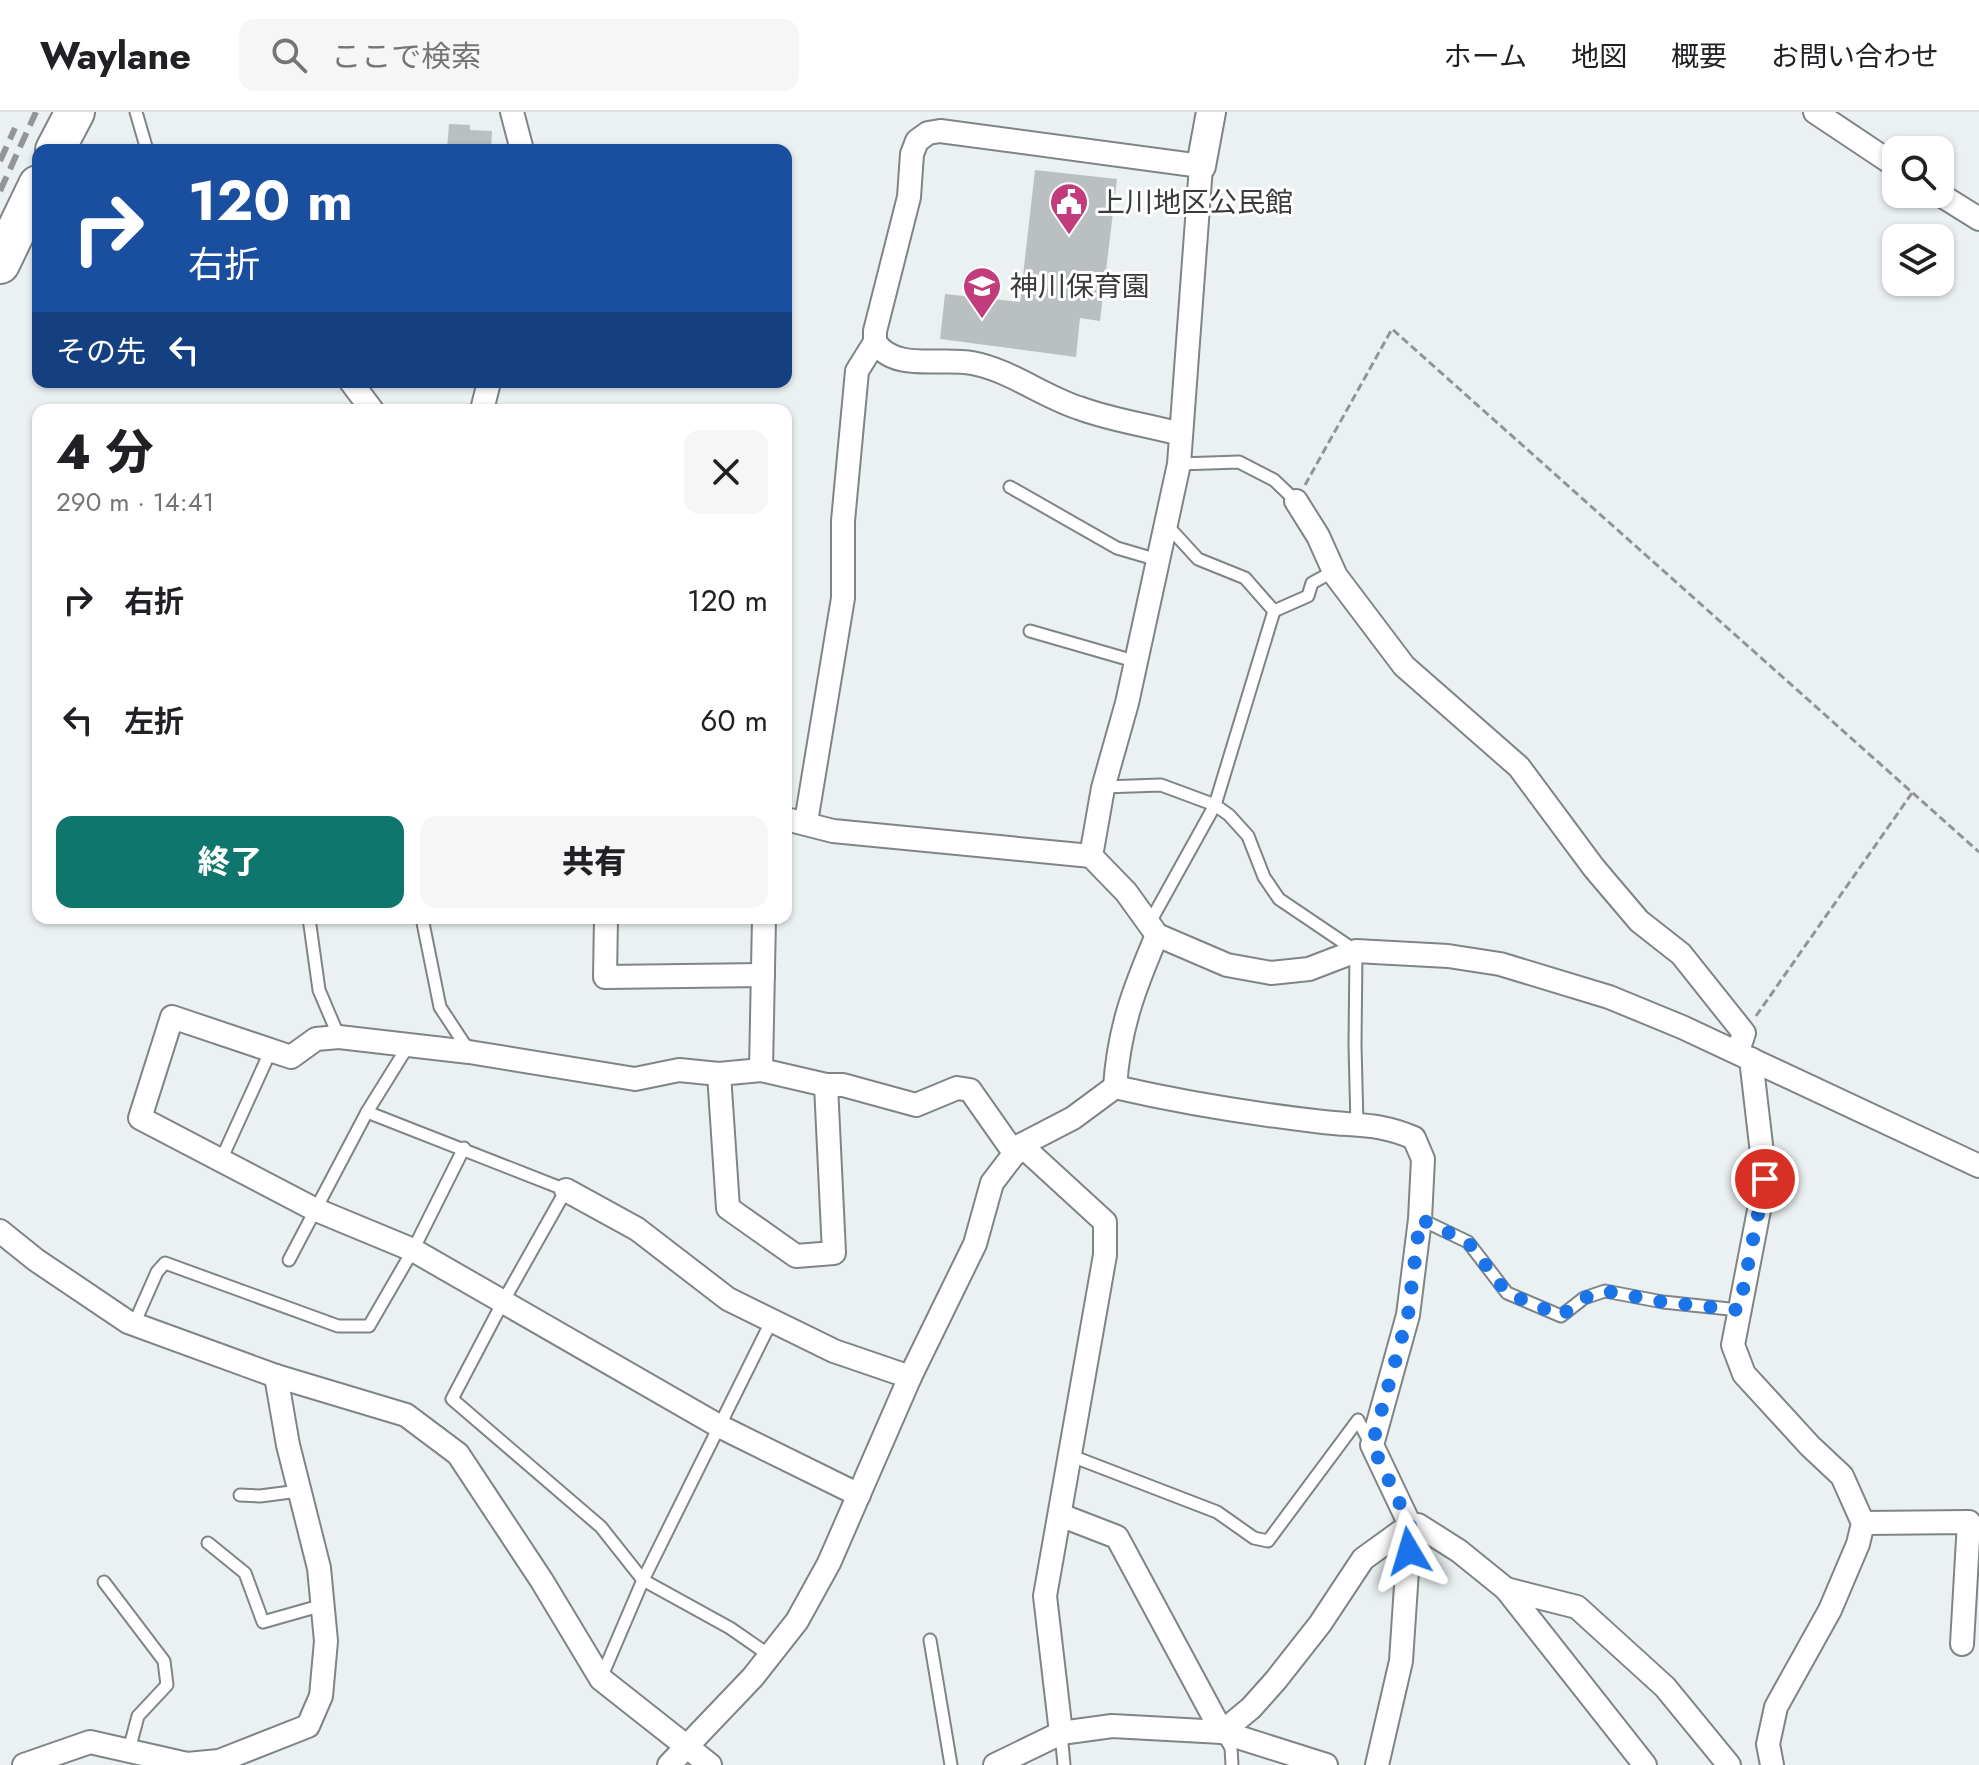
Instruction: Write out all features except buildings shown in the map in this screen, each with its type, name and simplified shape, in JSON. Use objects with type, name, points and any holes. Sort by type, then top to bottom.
[{"type":"highway","points":[[58,144],[75,112]]},
{"type":"highway","points":[[0,264],[32,197]]},
{"type":"street","points":[[512,112],[520,144]]},
{"type":"street","points":[[1091,856],[1103,788],[1127,703],[1179,464],[1201,166],[1211,112]]},
{"type":"street","points":[[1815,112],[1882,157]]},
{"type":"street","points":[[1180,434],[1078,408],[990,368],[970,363],[893,359],[881,352],[875,342],[875,331],[909,197],[912,154],[917,141],[928,133],[940,131],[1201,166]]},
{"type":"street","points":[[1954,203],[1979,219]]},
{"type":"street","points":[[875,342],[857,371],[843,521],[843,598],[796,820],[833,831],[1091,856],[1126,892],[1153,929],[1227,965],[1271,973],[1309,969],[1356,951],[1448,956],[1500,964],[1609,997],[1744,1048],[1979,1166]]},
{"type":"street","points":[[1296,501],[1318,536],[1334,571],[1404,666],[1519,767],[1594,868],[1639,921],[1681,954],[1744,1048],[1765,1179],[1733,1345],[1744,1374],[1842,1476],[1863,1523],[1858,1544],[1830,1610],[1776,1707],[1768,1744],[1772,1765]]},
{"type":"street","points":[[606,924],[605,977],[763,975]]},
{"type":"street","points":[[761,1070],[764,924]]},
{"type":"street","points":[[1115,1087],[1117,1051],[1124,1020],[1153,929]]},
{"type":"street","points":[[859,1495],[719,1426],[413,1250],[314,1209],[140,1118],[172,1017],[291,1057],[316,1039],[339,1037],[469,1052],[635,1079],[679,1070],[719,1074],[761,1070],[826,1085],[843,1085],[916,1105],[957,1088],[970,1090],[1018,1150],[1105,1222],[1105,1255],[1045,1596],[1061,1733]]},
{"type":"street","points":[[719,1074],[728,1208],[796,1256],[834,1253],[826,1085]]},
{"type":"street","points":[[669,1765],[753,1677],[797,1621],[823,1574],[910,1377],[975,1244],[992,1183],[1018,1150],[1073,1118],[1115,1087],[1173,1100],[1323,1122],[1389,1127],[1414,1138],[1423,1159],[1420,1219],[1408,1315],[1372,1445],[1410,1525],[1401,1661],[1377,1765]]},
{"type":"street","points":[[566,1190],[637,1229],[728,1299],[834,1351],[910,1377]]},
{"type":"street","points":[[0,1231],[36,1260],[134,1324],[276,1376],[406,1415],[458,1454],[542,1581],[601,1679],[710,1765]]},
{"type":"street","points":[[24,1765],[90,1742],[187,1764],[219,1761],[308,1726],[321,1696],[326,1641],[323,1605],[319,1568],[299,1491],[276,1376]]},
{"type":"street","points":[[1060,1515],[1117,1537],[1222,1732]]},
{"type":"street","points":[[1863,1523],[1969,1522],[1962,1644]]},
{"type":"street","points":[[1222,1732],[1251,1708],[1276,1680],[1320,1624],[1363,1559],[1410,1525],[1418,1525],[1459,1551],[1506,1589],[1645,1765]]},
{"type":"street","points":[[1506,1589],[1577,1607],[1665,1687],[1729,1765]]},
{"type":"street","points":[[995,1765],[1061,1733],[1112,1726],[1222,1732],[1326,1765]]},
{"type":"lane","points":[[136,112],[145,144]]},
{"type":"lane","points":[[1179,464],[1239,462],[1274,480],[1296,501]]},
{"type":"lane","points":[[1010,487],[1117,548],[1158,560]]},
{"type":"lane","points":[[1164,523],[1198,559],[1245,578],[1274,611]]},
{"type":"lane","points":[[1153,929],[1215,805],[1274,611],[1308,596],[1312,583],[1334,571]]},
{"type":"lane","points":[[1030,631],[1134,661]]},
{"type":"lane","points":[[1103,788],[1161,785],[1215,805],[1248,836],[1264,877],[1279,899],[1356,951],[1357,1125]]},
{"type":"lane","points":[[310,924],[319,990],[339,1037]]},
{"type":"lane","points":[[423,924],[440,1007],[469,1052]]},
{"type":"lane","points":[[289,1260],[367,1112],[408,1046]]},
{"type":"lane","points":[[221,1160],[271,1050]]},
{"type":"lane","points":[[367,1112],[566,1190],[452,1399],[601,1527],[643,1580],[730,1628],[769,1655]]},
{"type":"lane","points":[[134,1324],[157,1272],[165,1263],[338,1326],[369,1326],[413,1250],[464,1148]]},
{"type":"lane","points":[[1420,1219],[1468,1242],[1507,1293],[1561,1316],[1584,1298],[1605,1291],[1663,1302],[1739,1310]]},
{"type":"lane","points":[[601,1679],[643,1580],[771,1322]]},
{"type":"lane","points":[[1069,1455],[1217,1512],[1254,1538],[1268,1541],[1358,1420],[1372,1445]]},
{"type":"lane","points":[[240,1495],[299,1491]]},
{"type":"lane","points":[[208,1543],[245,1573],[263,1622],[323,1605]]},
{"type":"lane","points":[[104,1582],[164,1661],[167,1685],[138,1716],[129,1750]]},
{"type":"lane","points":[[930,1640],[951,1765]]},
{"type":"lane","points":[[1222,1732],[1231,1748],[1232,1765]]},
{"type":"lane","points":[[1061,1733],[1064,1765]]},
{"type":"path","points":[[1296,501],[1392,329],[1979,852]]},
{"type":"path","points":[[1744,1048],[1912,793]]},
{"type":"railway","points":[[0,191],[36,112]]},
{"type":"railway","points":[[0,161],[15,128]]},
{"type":"place","name":"上川地区公民館","points":[[1069,236]]},
{"type":"place","name":"神川保育園","points":[[982,320]]},
{"type":"route","points":[[1409,1551],[1410,1525],[1372,1445],[1408,1315],[1420,1219],[1468,1242],[1507,1293],[1561,1316],[1584,1298],[1605,1291],[1663,1302],[1739,1310],[1765,1179]]}]
